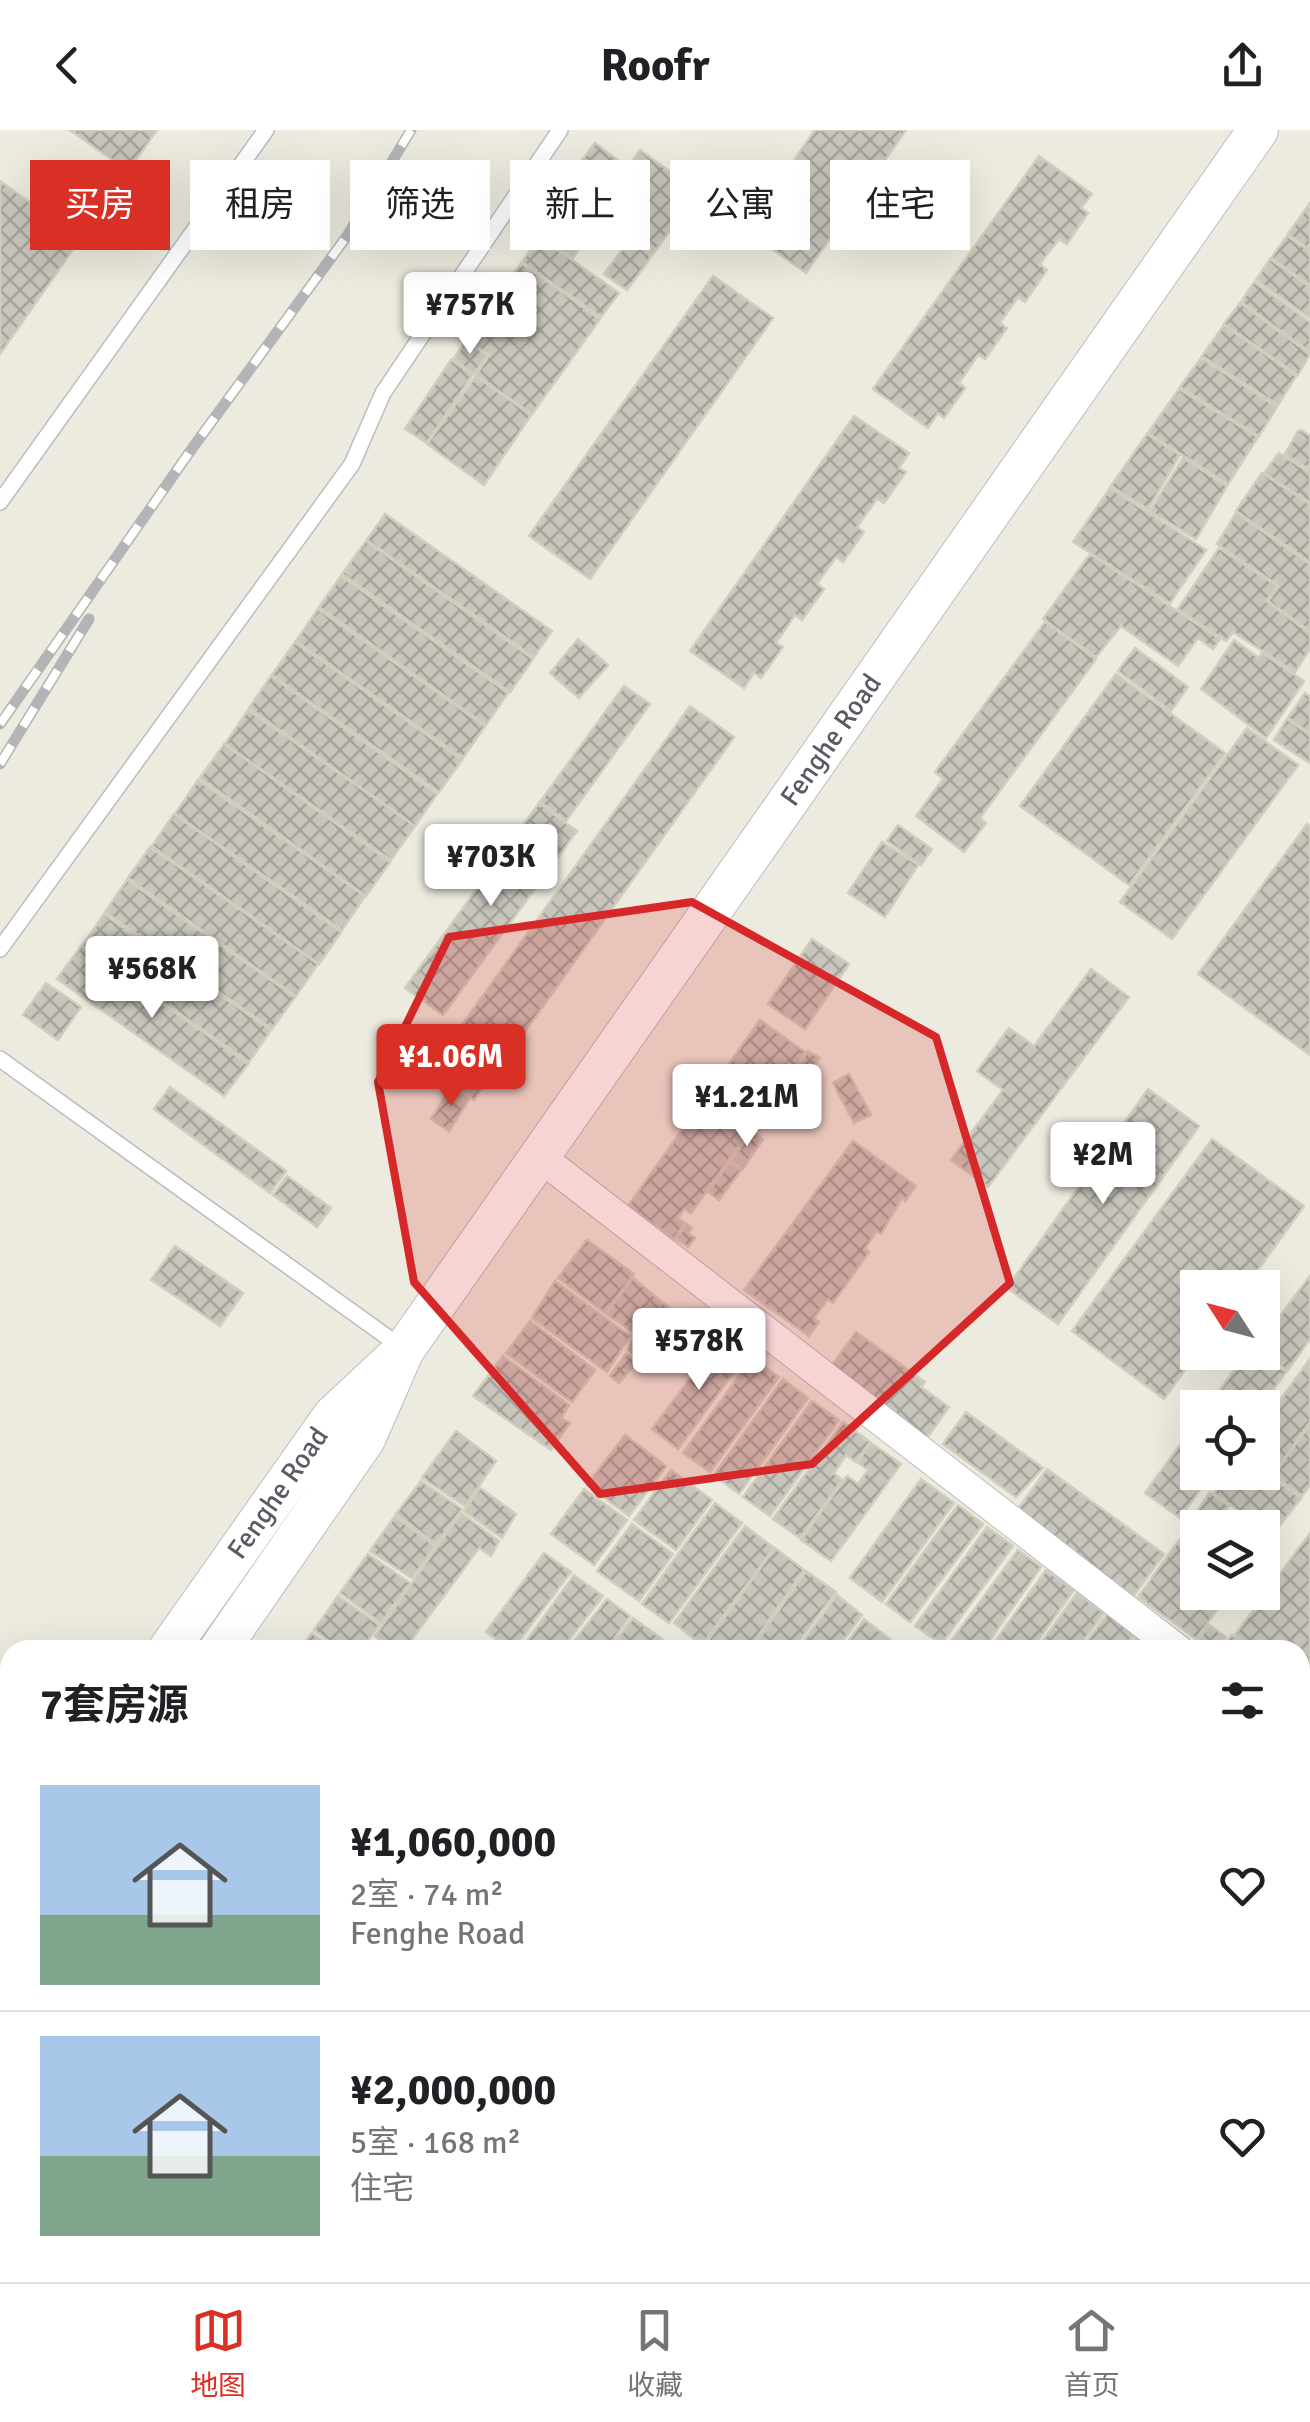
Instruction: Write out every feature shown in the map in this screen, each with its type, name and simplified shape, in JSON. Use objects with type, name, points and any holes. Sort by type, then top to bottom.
[{"type":"main road","name":"Fenghe Road","points":[[226,1640],[365,1439],[404,1350],[1258,130]]},
{"type":"main road","name":"Fenghe Road","points":[[175,1640],[332,1416],[404,1350]]},
{"type":"street","points":[[540,1157],[1165,1640]]},
{"type":"lane","points":[[0,502],[266,130]]},
{"type":"lane","points":[[0,948],[352,464],[384,393],[560,130]]},
{"type":"lane","points":[[0,1059],[404,1350]]},
{"type":"highlighted area","points":[[692,902],[936,1037],[1010,1283],[812,1464],[600,1494],[414,1282],[378,1082],[449,937]]},
{"type":"building","points":[[70,130],[157,130],[136,160],[112,160]]},
{"type":"building","points":[[815,130],[906,130],[885,160],[830,160],[830,239],[806,273],[773,250],[810,250],[810,160],[794,160]]},
{"type":"building","points":[[595,143],[618,160],[582,160]]},
{"type":"building","points":[[640,150],[670,172],[670,231],[627,290],[604,274],[622,250],[650,250],[650,160],[633,160]]},
{"type":"building","points":[[1039,156],[1092,194],[1081,208],[1088,213],[1067,244],[1059,239],[1040,264],[1047,270],[1025,302],[1018,297],[1000,323],[1007,328],[985,359],[978,355],[959,383],[965,388],[944,418],[938,413],[928,428],[873,389]]},
{"type":"building","points":[[0,181],[30,202],[30,250],[73,250],[0,354]]},
{"type":"building","points":[[1310,203],[1310,250],[1288,234]]},
{"type":"building","points":[[1287,236],[1310,251],[1310,285],[1271,258]]},
{"type":"building","points":[[530,250],[558,250],[619,293],[601,317],[522,262]]},
{"type":"building","points":[[562,250],[579,250],[573,258]]},
{"type":"building","points":[[1270,259],[1310,287],[1310,318],[1256,280]]},
{"type":"building","points":[[521,263],[600,319],[532,414],[476,375],[489,355],[467,340]]},
{"type":"building","points":[[713,276],[773,318],[590,579],[529,536]]},
{"type":"building","points":[[1254,282],[1310,322],[1310,352],[1241,302]]},
{"type":"building","points":[[1240,303],[1310,354],[1298,375],[1224,324]]},
{"type":"building","points":[[1224,325],[1296,376],[1278,405],[1202,356]]},
{"type":"building","points":[[467,340],[487,356],[474,374],[453,359]]},
{"type":"building","points":[[1201,358],[1277,407],[1259,436],[1180,387]]},
{"type":"building","points":[[451,360],[473,374],[427,443],[405,429]]},
{"type":"building","points":[[476,376],[531,415],[484,485],[427,444]]},
{"type":"building","points":[[1179,389],[1258,437],[1228,484],[1148,433]]},
{"type":"building","points":[[854,416],[909,453],[899,468],[906,472],[884,503],[877,499],[857,527],[864,532],[843,562],[836,557],[817,584],[824,589],[802,620],[795,615],[776,643],[783,647],[761,678],[754,673],[744,688],[690,651]]},
{"type":"building","points":[[1301,430],[1310,436],[1310,470],[1285,454]]},
{"type":"building","points":[[1147,434],[1180,455],[1148,509],[1111,486]]},
{"type":"building","points":[[1279,453],[1310,473],[1310,503],[1264,473]]},
{"type":"building","points":[[1183,458],[1227,486],[1196,539],[1150,511]]},
{"type":"building","points":[[1262,473],[1310,504],[1310,562],[1236,511]]},
{"type":"building","points":[[1110,488],[1206,550],[1170,603],[1073,542]]},
{"type":"building","points":[[1236,513],[1310,564],[1310,631],[1268,601],[1279,586],[1217,544]]},
{"type":"building","points":[[385,514],[552,631],[534,657],[367,540]]},
{"type":"building","points":[[366,541],[533,659],[510,692],[342,574]]},
{"type":"building","points":[[1219,548],[1277,586],[1266,601],[1310,633],[1310,649],[1295,672],[1233,632],[1226,641],[1178,609]]},
{"type":"building","points":[[1090,554],[1220,639],[1213,649],[1198,638],[1178,666],[1121,626],[1096,657],[1043,619]]},
{"type":"building","points":[[341,576],[508,693],[486,725],[319,607]]},
{"type":"building","points":[[318,609],[485,726],[463,758],[296,641]]},
{"type":"building","points":[[1045,622],[1096,659],[980,818],[986,823],[964,852],[916,816],[943,779],[935,772]]},
{"type":"building","points":[[578,639],[608,665],[579,698],[550,673]]},
{"type":"building","points":[[1234,640],[1304,681],[1266,738],[1201,689]]},
{"type":"building","points":[[295,642],[462,760],[439,792],[272,675]]},
{"type":"building","points":[[1135,648],[1188,687],[1171,711],[1118,671]]},
{"type":"building","points":[[1116,674],[1225,753],[1129,885],[1020,806]]},
{"type":"building","points":[[271,676],[437,794],[415,826],[249,708]]},
{"type":"building","points":[[624,686],[650,704],[566,821],[540,802]]},
{"type":"building","points":[[1305,693],[1310,697],[1310,733],[1288,718]]},
{"type":"building","points":[[690,706],[734,737],[507,1057],[462,1025]]},
{"type":"building","points":[[248,710],[415,826],[391,860],[225,744]]},
{"type":"building","points":[[1287,719],[1310,735],[1310,763],[1274,740]]},
{"type":"building","points":[[1247,728],[1298,765],[1172,939],[1120,902]]},
{"type":"building","points":[[224,744],[390,862],[366,896],[200,778]]},
{"type":"building","points":[[198,780],[365,896],[342,930],[175,814]]},
{"type":"building","points":[[539,803],[577,831],[443,1015],[405,988]]},
{"type":"building","points":[[174,814],[341,932],[319,964],[152,846]]},
{"type":"building","points":[[1307,824],[1310,826],[1310,1055],[1198,974]]},
{"type":"building","points":[[898,825],[932,849],[921,865],[887,841]]},
{"type":"building","points":[[882,842],[918,865],[885,917],[848,893]]},
{"type":"building","points":[[150,847],[318,964],[296,996],[128,878]]},
{"type":"building","points":[[127,880],[295,997],[272,1029],[105,912]]},
{"type":"building","points":[[104,914],[271,1030],[249,1062],[82,946]]},
{"type":"building","points":[[812,939],[849,964],[805,1029],[768,1004]]},
{"type":"building","points":[[81,946],[248,1064],[224,1096],[57,979]]},
{"type":"building","points":[[1091,969],[1129,997],[988,1187],[951,1160],[1003,1090],[977,1071],[1009,1028],[1034,1046]]},
{"type":"building","points":[[46,983],[81,1007],[58,1040],[23,1015]]},
{"type":"building","points":[[760,1020],[805,1052],[795,1068],[788,1063],[781,1073],[788,1078],[750,1130],[747,1128],[740,1138],[743,1140],[691,1213],[684,1209],[678,1218],[685,1223],[674,1239],[628,1206]]},
{"type":"building","points":[[808,1051],[820,1058],[775,1124],[763,1116],[789,1077],[783,1073],[789,1066],[795,1070]]},
{"type":"building","points":[[483,1052],[499,1063],[474,1100],[458,1089]]},
{"type":"building","points":[[849,1074],[871,1115],[854,1123],[833,1083]]},
{"type":"building","points":[[452,1086],[470,1098],[449,1131],[431,1119]]},
{"type":"building","points":[[170,1087],[286,1171],[270,1193],[154,1109]]},
{"type":"building","points":[[1148,1089],[1199,1126],[1058,1324],[1007,1288]]},
{"type":"building","points":[[748,1129],[763,1139],[743,1169],[731,1161],[746,1140],[742,1137]]},
{"type":"building","points":[[1212,1139],[1304,1206],[1258,1270],[1180,1270],[1180,1370],[1185,1370],[1164,1399],[1072,1331]]},
{"type":"building","points":[[853,1141],[916,1186],[905,1201],[902,1198],[881,1234],[877,1231],[865,1248],[869,1252],[833,1303],[828,1299],[814,1318],[819,1322],[809,1336],[744,1290]]},
{"type":"building","points":[[730,1162],[741,1170],[719,1200],[708,1192]]},
{"type":"building","points":[[287,1176],[331,1208],[317,1227],[273,1195]]},
{"type":"building","points":[[687,1224],[692,1228],[688,1233],[695,1238],[688,1247],[676,1239]]},
{"type":"building","points":[[587,1240],[634,1274],[605,1313],[558,1278]]},
{"type":"building","points":[[175,1246],[243,1293],[220,1326],[151,1280]]},
{"type":"building","points":[[1310,1276],[1310,1339],[1287,1371],[1280,1366],[1280,1316]]},
{"type":"building","points":[[633,1278],[672,1310],[649,1343],[606,1314]]},
{"type":"building","points":[[555,1281],[630,1336],[607,1372],[532,1318]]},
{"type":"building","points":[[530,1321],[595,1370],[572,1402],[506,1353]]},
{"type":"building","points":[[856,1332],[925,1382],[921,1387],[949,1407],[927,1438],[830,1368]]},
{"type":"building","points":[[722,1336],[747,1354],[678,1449],[652,1429]]},
{"type":"building","points":[[634,1338],[653,1352],[646,1362],[628,1350]]},
{"type":"building","points":[[626,1354],[637,1362],[619,1383],[610,1376]]},
{"type":"building","points":[[503,1356],[569,1405],[561,1418],[570,1423],[551,1450],[473,1396]]},
{"type":"building","points":[[752,1358],[779,1377],[710,1472],[683,1453]]},
{"type":"building","points":[[1310,1359],[1310,1422],[1280,1465],[1280,1400]]},
{"type":"building","points":[[1280,1368],[1286,1372],[1273,1390],[1220,1390],[1234,1370]]},
{"type":"building","points":[[783,1379],[808,1398],[739,1494],[714,1475]]},
{"type":"building","points":[[812,1401],[839,1420],[770,1516],[743,1497]]},
{"type":"building","points":[[966,1412],[1043,1468],[1016,1497],[943,1444]]},
{"type":"building","points":[[843,1422],[870,1442],[856,1462],[846,1455],[834,1473],[842,1480],[800,1538],[773,1519]]},
{"type":"building","points":[[1310,1424],[1310,1485],[1302,1496],[1280,1480],[1280,1465]]},
{"type":"building","points":[[456,1431],[496,1461],[465,1506],[422,1478]]},
{"type":"building","points":[[625,1435],[666,1466],[629,1516],[587,1485]]},
{"type":"building","points":[[871,1443],[901,1464],[831,1561],[801,1540],[847,1476],[858,1484],[868,1470],[857,1462]]},
{"type":"building","points":[[1180,1445],[1180,1490],[1200,1490],[1186,1510],[1180,1510],[1180,1518],[1145,1493]]},
{"type":"building","points":[[1047,1469],[1164,1554],[1133,1597],[1016,1512]]},
{"type":"building","points":[[671,1470],[712,1500],[676,1550],[634,1520]]},
{"type":"building","points":[[921,1479],[954,1503],[882,1602],[850,1578]]},
{"type":"building","points":[[421,1481],[462,1509],[436,1544],[396,1514]]},
{"type":"building","points":[[1280,1483],[1301,1498],[1280,1525],[1280,1510],[1237,1510],[1214,1493],[1280,1490]]},
{"type":"building","points":[[480,1488],[516,1514],[502,1538],[464,1511]]},
{"type":"building","points":[[584,1489],[627,1520],[594,1565],[551,1534]]},
{"type":"building","points":[[1210,1492],[1229,1506],[1226,1510],[1198,1510]]},
{"type":"building","points":[[715,1503],[742,1523],[669,1623],[642,1604]]},
{"type":"building","points":[[958,1505],[983,1524],[910,1622],[886,1604]]},
{"type":"building","points":[[461,1513],[499,1541],[491,1556],[479,1548],[411,1640],[380,1640],[375,1636]]},
{"type":"building","points":[[395,1516],[435,1546],[412,1578],[370,1551]]},
{"type":"building","points":[[632,1524],[673,1554],[639,1601],[597,1571]]},
{"type":"building","points":[[745,1526],[774,1548],[706,1640],[696,1640],[674,1623]]},
{"type":"building","points":[[987,1527],[1013,1546],[944,1640],[935,1640],[915,1626]]},
{"type":"building","points":[[1310,1533],[1310,1640],[1242,1640],[1235,1635],[1253,1610],[1280,1610],[1280,1574]]},
{"type":"building","points":[[1179,1540],[1180,1610],[1217,1610],[1196,1639],[1138,1597]]},
{"type":"building","points":[[775,1548],[804,1570],[755,1640],[708,1640]]},
{"type":"building","points":[[1018,1550],[1041,1567],[990,1640],[952,1640]]},
{"type":"building","points":[[544,1553],[571,1572],[520,1640],[498,1640],[486,1632]]},
{"type":"building","points":[[368,1554],[410,1583],[381,1623],[340,1593]]},
{"type":"building","points":[[1046,1570],[1074,1590],[1038,1640],[996,1640]]},
{"type":"building","points":[[806,1571],[836,1592],[800,1640],[758,1640]]},
{"type":"building","points":[[574,1575],[603,1596],[569,1640],[527,1640]]},
{"type":"building","points":[[1077,1593],[1104,1613],[1084,1640],[1043,1640]]},
{"type":"building","points":[[837,1595],[862,1615],[843,1640],[804,1640]]},
{"type":"building","points":[[338,1596],[379,1625],[368,1640],[328,1640],[314,1630]]},
{"type":"building","points":[[607,1599],[630,1616],[613,1640],[575,1640]]},
{"type":"building","points":[[1107,1614],[1134,1634],[1130,1640],[1088,1640]]},
{"type":"building","points":[[633,1618],[662,1639],[661,1640],[616,1640]]},
{"type":"building","points":[[864,1619],[891,1640],[849,1640]]},
{"type":"building","points":[[1209,1625],[1226,1637],[1224,1640],[1198,1640]]},
{"type":"railway","points":[[0,724],[191,450],[347,236],[411,130]]},
{"type":"railway","points":[[0,764],[89,619]]}]
